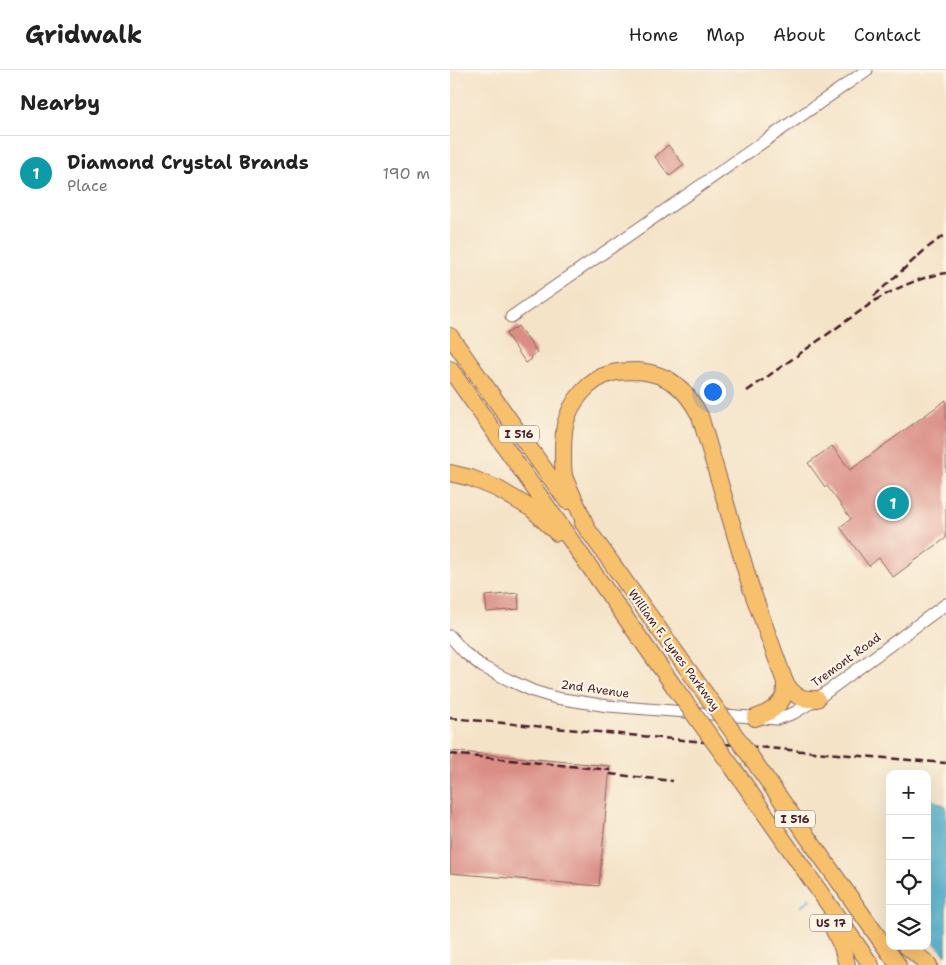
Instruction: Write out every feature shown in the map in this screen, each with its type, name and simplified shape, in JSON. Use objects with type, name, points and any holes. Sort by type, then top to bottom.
[{"type":"highway","name":"William F. Lynes Parkway","points":[[450,336],[838,878],[898,965]]},
{"type":"highway","name":"William F. Lynes Parkway","points":[[450,368],[871,965]]},
{"type":"highway","points":[[588,531],[564,475],[563,443],[565,424],[572,406],[582,392],[593,382],[611,373],[628,370],[662,376],[673,382],[684,392],[700,416],[751,588],[785,682],[791,692],[799,697],[817,699]]},
{"type":"highway","points":[[450,473],[471,478],[498,489],[532,509],[580,553]]},
{"type":"highway","points":[[755,718],[775,707],[783,697],[785,682]]},
{"type":"highway","points":[[838,878],[886,929]]},
{"type":"highway","name":"US 17","points":[[811,881],[842,947],[847,965]]},
{"type":"highway","points":[[911,950],[929,965]]},
{"type":"street","points":[[511,317],[867,70]]},
{"type":"street","name":"Tremont Road","points":[[755,718],[777,719],[794,713],[817,699],[946,604]]},
{"type":"street","name":"2nd Avenue","points":[[450,636],[465,653],[483,667],[532,691],[556,698],[608,706],[755,718]]},
{"type":"water","points":[[931,799],[946,806],[946,955],[931,940]]},
{"type":"building","points":[[668,145],[684,165],[670,176],[655,157]]},
{"type":"building","points":[[518,326],[537,352],[526,363],[506,334]]},
{"type":"building","points":[[946,400],[946,538],[893,577],[879,558],[869,566],[840,527],[851,519],[808,463],[832,446],[850,470]]},
{"type":"building","points":[[518,593],[519,609],[487,612],[485,596]]},
{"type":"building","points":[[450,751],[610,766],[599,886],[450,873]]},
{"type":"waterway","points":[[802,906],[810,899]]},
{"type":"railway","points":[[874,296],[927,248],[946,234]]},
{"type":"railway","points":[[747,391],[876,300],[910,283],[946,273]]},
{"type":"railway","points":[[450,718],[946,763]]},
{"type":"railway","points":[[450,754],[610,770]]},
{"type":"railway","points":[[610,774],[673,781]]},
{"type":"place","name":"Diamond Crystal Brands","points":[[893,503]]}]
